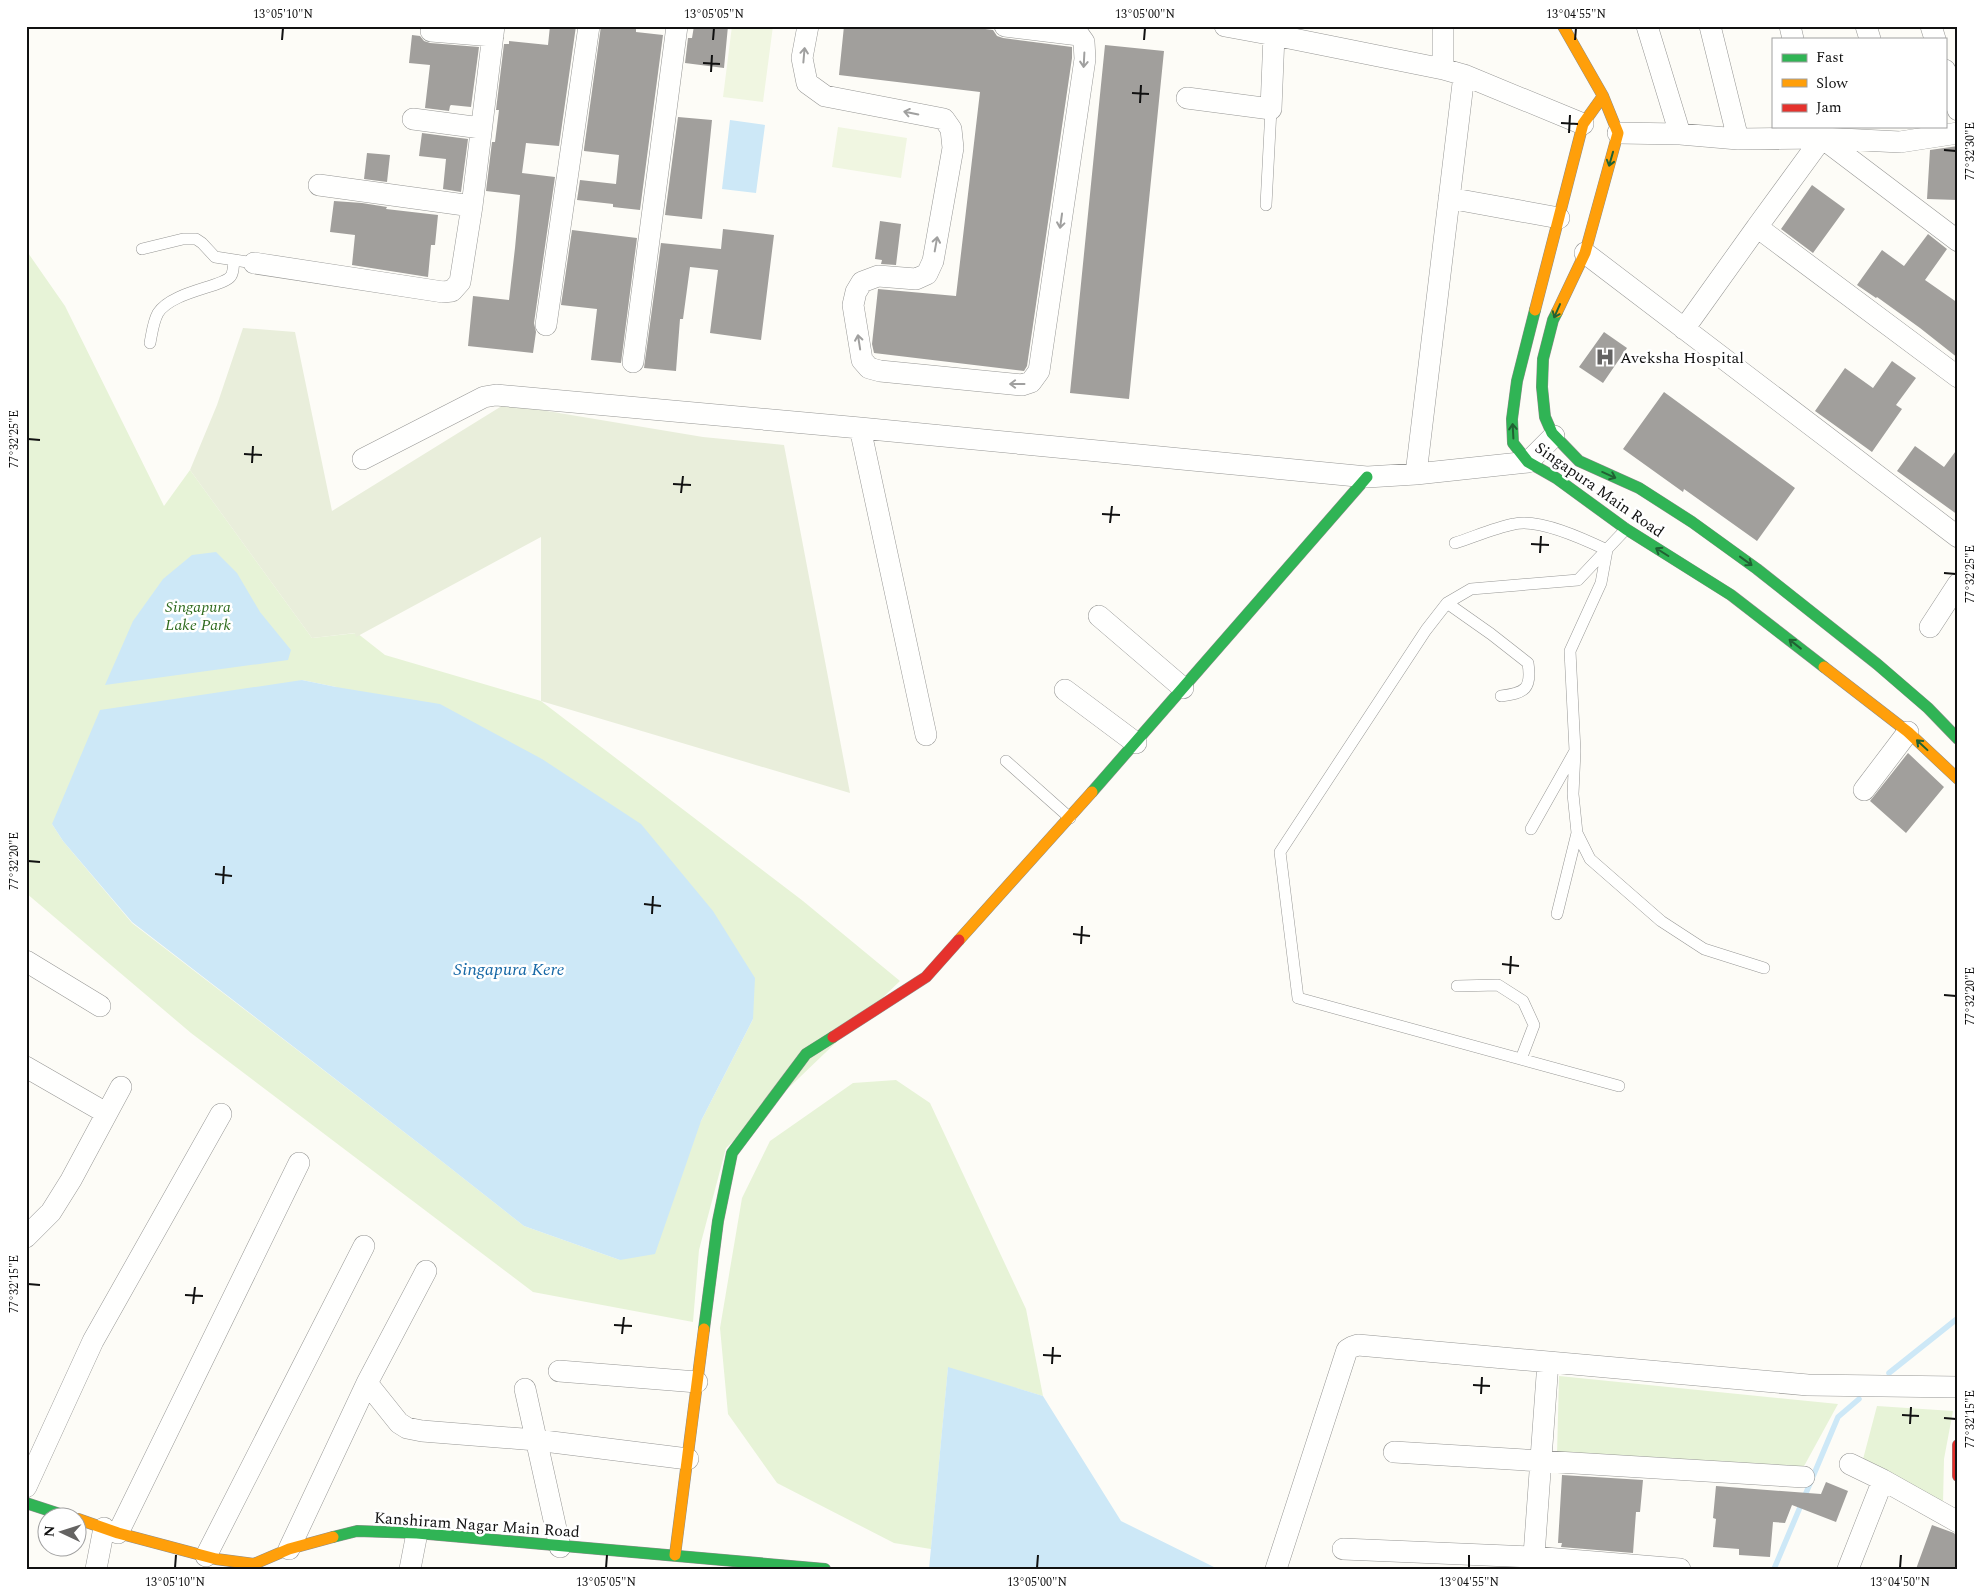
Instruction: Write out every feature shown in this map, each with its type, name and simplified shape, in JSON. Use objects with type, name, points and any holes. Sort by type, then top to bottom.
[{"type":"street","points":[[546,324],[588,26]]},
{"type":"street","points":[[633,362],[677,26]]},
{"type":"street","points":[[808,26],[802,58],[807,83],[825,96],[944,119],[951,128],[953,148],[933,261],[927,274],[916,279],[878,276],[862,282],[856,292],[853,304],[862,360],[869,368],[880,371],[1022,386],[1031,382],[1039,371],[1085,59],[1084,42],[1078,35],[1004,26]]},
{"type":"street","points":[[1225,26],[1274,31],[1442,68],[1464,75],[1583,124]]},
{"type":"street","points":[[1442,68],[1443,26]]},
{"type":"street","points":[[1563,26],[1603,96],[1618,134],[1680,134],[1738,139],[1820,132],[1958,133]]},
{"type":"street","points":[[1647,26],[1680,134]]},
{"type":"street","points":[[1710,26],[1738,139]]},
{"type":"street","points":[[1866,26],[1870,38]]},
{"type":"street","points":[[1931,26],[1935,38]]},
{"type":"street","points":[[244,262],[443,292],[452,290],[460,282],[472,206],[493,31],[431,31]]},
{"type":"street","points":[[1187,98],[1271,109],[1274,31]]},
{"type":"street","points":[[1946,73],[1958,110]]},
{"type":"street","points":[[1416,474],[1464,75]]},
{"type":"street","name":"Singapura Main Road","points":[[1603,96],[1583,124],[1517,381],[1512,418],[1513,443],[1528,462],[1556,478],[1626,529],[1731,595],[1908,732],[1958,779]]},
{"type":"street","points":[[413,119],[481,128]]},
{"type":"street","points":[[1684,329],[1756,228],[1820,132]]},
{"type":"street","points":[[1820,132],[1958,241]]},
{"type":"street","name":"Singapura Main Road","points":[[1618,134],[1585,253],[1553,320],[1543,359],[1544,417],[1554,436],[1579,461],[1639,488],[1692,522],[1756,569],[1878,664],[1928,708],[1958,739]]},
{"type":"street","points":[[320,185],[472,206]]},
{"type":"street","points":[[1449,198],[1559,218]]},
{"type":"street","points":[[1756,228],[1958,377]]},
{"type":"street","points":[[1585,253],[1958,537]]},
{"type":"street","points":[[363,459],[490,396],[860,428],[1367,478],[1528,462],[1554,436]]},
{"type":"street","points":[[860,428],[926,734]]},
{"type":"street","points":[[675,1555],[718,1221],[732,1154],[806,1054],[926,977],[1070,818],[1367,478]]},
{"type":"street","points":[[1930,627],[1958,584]]},
{"type":"street","points":[[1099,616],[1184,688]]},
{"type":"street","points":[[1065,690],[1136,743]]},
{"type":"street","points":[[1864,790],[1908,732]]},
{"type":"street","points":[[26,961],[100,1006]]},
{"type":"street","points":[[26,1067],[106,1113]]},
{"type":"street","points":[[26,1237],[51,1212],[71,1180],[121,1087]]},
{"type":"street","points":[[26,1486],[93,1341],[221,1114]]},
{"type":"street","points":[[96,1569],[111,1530],[299,1163]]},
{"type":"street","points":[[206,1556],[364,1246]]},
{"type":"street","points":[[289,1549],[367,1383],[426,1271]]},
{"type":"street","points":[[1276,1569],[1347,1350],[1352,1346],[1808,1385],[1958,1387]]},
{"type":"street","points":[[1533,1563],[1548,1362]]},
{"type":"street","points":[[559,1371],[696,1382]]},
{"type":"street","points":[[367,1383],[399,1423],[407,1428],[422,1431],[536,1440],[688,1459]]},
{"type":"street","points":[[525,1389],[560,1547]]},
{"type":"street","points":[[1958,1445],[1958,1476]]},
{"type":"street","points":[[1394,1452],[1804,1477]]},
{"type":"street","points":[[1850,1464],[1883,1480],[1958,1522]]},
{"type":"street","points":[[1848,1569],[1883,1480]]},
{"type":"street","points":[[26,1503],[41,1508]]},
{"type":"street","name":"Kanshiram Nagar Main Road","points":[[88,1522],[206,1556],[254,1564],[289,1549],[357,1531],[417,1533],[560,1547],[675,1555],[759,1566],[824,1569]]},
{"type":"street","points":[[410,1569],[417,1533]]},
{"type":"street","points":[[1343,1549],[1533,1563],[1680,1569]]},
{"type":"lane","points":[[1266,205],[1271,109]]},
{"type":"lane","points":[[142,249],[182,239],[196,239],[215,257],[244,262]]},
{"type":"lane","points":[[150,343],[158,313],[166,304],[198,289],[227,280],[244,262]]},
{"type":"lane","points":[[1455,543],[1516,523],[1542,526],[1566,532],[1607,550]]},
{"type":"lane","points":[[1620,1086],[1298,998],[1280,852],[1426,630],[1447,603],[1471,589],[1578,580],[1626,529]]},
{"type":"lane","points":[[1557,914],[1577,833],[1573,794],[1575,751],[1570,650],[1601,583],[1607,550]]},
{"type":"lane","points":[[1447,603],[1528,663],[1530,678],[1527,686],[1518,694],[1501,696]]},
{"type":"lane","points":[[1531,829],[1575,751]]},
{"type":"lane","points":[[1006,761],[1070,818]]},
{"type":"lane","points":[[1577,833],[1590,859],[1661,921],[1704,949],[1764,968]]},
{"type":"lane","points":[[1457,986],[1498,986],[1523,1001],[1534,1024],[1521,1059]]},
{"type":"green space","points":[[732,26],[773,26],[763,102],[723,97]]},
{"type":"green space","points":[[838,127],[907,138],[901,178],[832,167]]},
{"type":"green space","name":"Singapura Lake Park","points":[[26,250],[65,306],[164,506],[190,470],[312,638],[357,633],[385,655],[541,701],[803,901],[900,981],[726,1148],[699,1250],[693,1322],[533,1292],[191,1033],[26,893]],"holes":[[[302,680],[336,687],[753,1019],[701,1121],[620,1260],[524,1226],[132,923],[63,841],[52,824]]]},
{"type":"green space","points":[[243,328],[295,332],[332,511],[505,404],[703,437],[784,445],[850,793],[541,701],[541,537],[356,637],[355,633],[312,638],[190,470],[217,405]]},
{"type":"green space","points":[[896,1080],[930,1103],[1026,1309],[1043,1396],[948,1368],[931,1549],[894,1543],[777,1483],[728,1414],[720,1328],[742,1198],[770,1141],[853,1083]]},
{"type":"green space","points":[[1559,1376],[1838,1404],[1803,1468],[1557,1455]]},
{"type":"green space","points":[[1877,1406],[1953,1411],[1944,1459],[1943,1503],[1862,1463]]},
{"type":"water","points":[[730,120],[765,125],[756,193],[722,189]]},
{"type":"water","points":[[216,552],[237,573],[260,612],[291,650],[288,660],[105,685],[133,621],[163,579],[192,555]]},
{"type":"water","name":"Singapura Kere","points":[[302,680],[440,704],[542,759],[641,824],[713,911],[755,978],[753,1019],[701,1121],[655,1254],[620,1260],[524,1226],[132,922],[63,841],[52,824],[100,710]]},
{"type":"water","points":[[948,1367],[1043,1396],[1121,1521],[1218,1569],[929,1569]]},
{"type":"building","points":[[550,26],[576,26],[559,146],[526,143],[522,173],[555,177],[534,323],[536,332],[533,353],[468,346],[473,296],[509,300],[520,195],[486,191],[492,142],[495,142],[499,110],[496,110],[504,44],[509,44],[509,41],[548,45]]},
{"type":"building","points":[[601,26],[636,26],[636,32],[663,35],[640,210],[613,207],[613,204],[577,200],[580,180],[616,184],[619,155],[584,151]]},
{"type":"building","points":[[694,26],[728,26],[724,68],[685,63],[688,38],[692,38]]},
{"type":"building","points":[[844,26],[962,26],[993,30],[997,36],[1003,38],[1072,47],[1072,58],[1027,366],[1024,371],[874,353],[872,344],[878,289],[956,296],[980,92],[839,75]]},
{"type":"building","points":[[412,35],[420,36],[424,41],[430,43],[479,47],[471,107],[451,105],[449,111],[425,108],[430,65],[409,63]]},
{"type":"building","points":[[1105,45],[1164,51],[1129,399],[1070,393]]},
{"type":"building","points":[[678,117],[712,120],[702,219],[665,215]]},
{"type":"building","points":[[422,133],[468,139],[461,192],[443,189],[446,159],[419,156]]},
{"type":"building","points":[[1958,146],[1958,200],[1927,199],[1930,150]]},
{"type":"building","points":[[367,153],[390,155],[387,182],[364,179]]},
{"type":"building","points":[[1812,185],[1845,209],[1813,253],[1781,229]]},
{"type":"building","points":[[334,201],[362,203],[387,207],[386,209],[438,215],[435,245],[431,245],[428,277],[352,265],[355,235],[330,232]]},
{"type":"building","points":[[880,221],[901,224],[896,265],[881,264],[882,260],[875,259]]},
{"type":"building","points":[[723,229],[774,235],[761,340],[710,333],[718,270],[690,267],[683,319],[680,319],[676,371],[644,368],[661,243],[721,249]]},
{"type":"building","points":[[572,230],[637,238],[621,363],[591,360],[597,309],[561,305]]},
{"type":"building","points":[[1928,234],[1947,249],[1925,280],[1958,303],[1958,358],[1920,328],[1857,285],[1882,250],[1904,266]]},
{"type":"building","points":[[1604,332],[1627,348],[1603,383],[1579,367]]},
{"type":"building","points":[[1892,361],[1916,378],[1896,405],[1902,409],[1872,452],[1815,411],[1845,368],[1873,388]]},
{"type":"building","points":[[1664,392],[1795,488],[1757,541],[1684,489],[1683,492],[1623,449]]},
{"type":"building","points":[[1915,446],[1944,467],[1958,448],[1958,515],[1897,471]]},
{"type":"building","points":[[1908,753],[1944,787],[1906,833],[1870,801]]},
{"type":"building","points":[[1562,1475],[1643,1480],[1640,1512],[1636,1512],[1633,1553],[1561,1547],[1562,1543],[1558,1543]]},
{"type":"building","points":[[1826,1482],[1848,1491],[1836,1522],[1792,1505],[1785,1523],[1773,1522],[1770,1557],[1739,1555],[1739,1549],[1713,1547],[1716,1519],[1713,1518],[1716,1486],[1821,1494]]},
{"type":"building","points":[[1932,1525],[1954,1533],[1958,1539],[1958,1563],[1955,1569],[1916,1569]]},
{"type":"waterway","points":[[1889,1373],[1958,1318]]},
{"type":"waterway","points":[[1774,1569],[1838,1417],[1859,1399]]},
{"type":"traffic: fast","points":[[1535,310],[1517,381],[1512,419],[1513,443],[1528,462],[1556,478],[1626,529],[1731,595],[1824,667]]},
{"type":"traffic: fast","points":[[1557,312],[1553,320],[1543,359],[1542,387],[1545,417],[1552,433],[1579,461],[1639,488],[1692,522],[1757,569],[1877,664],[1928,708],[1958,739]]},
{"type":"traffic: fast","points":[[1092,792],[1367,477]]},
{"type":"traffic: fast","points":[[704,1329],[718,1221],[732,1153],[806,1054],[833,1037]]},
{"type":"traffic: fast","points":[[26,1503],[41,1508]]},
{"type":"traffic: fast","points":[[333,1537],[357,1531],[417,1533],[825,1569]]},
{"type":"traffic: slow","points":[[1557,312],[1585,253],[1618,133],[1603,96],[1563,26]]},
{"type":"traffic: slow","points":[[1535,310],[1583,124],[1603,96]]},
{"type":"traffic: slow","points":[[1824,667],[1908,732],[1958,779]]},
{"type":"traffic: slow","points":[[959,940],[1092,792]]},
{"type":"traffic: slow","points":[[675,1555],[704,1329]]},
{"type":"traffic: slow","points":[[88,1522],[118,1533],[216,1559],[254,1564],[289,1549],[333,1537]]},
{"type":"traffic: jam","points":[[833,1037],[926,977],[959,940]]},
{"type":"traffic: jam","points":[[1958,1445],[1958,1476]]},
{"type":"place","name":"Aveksha Hospital","points":[[1605,357]]}]
